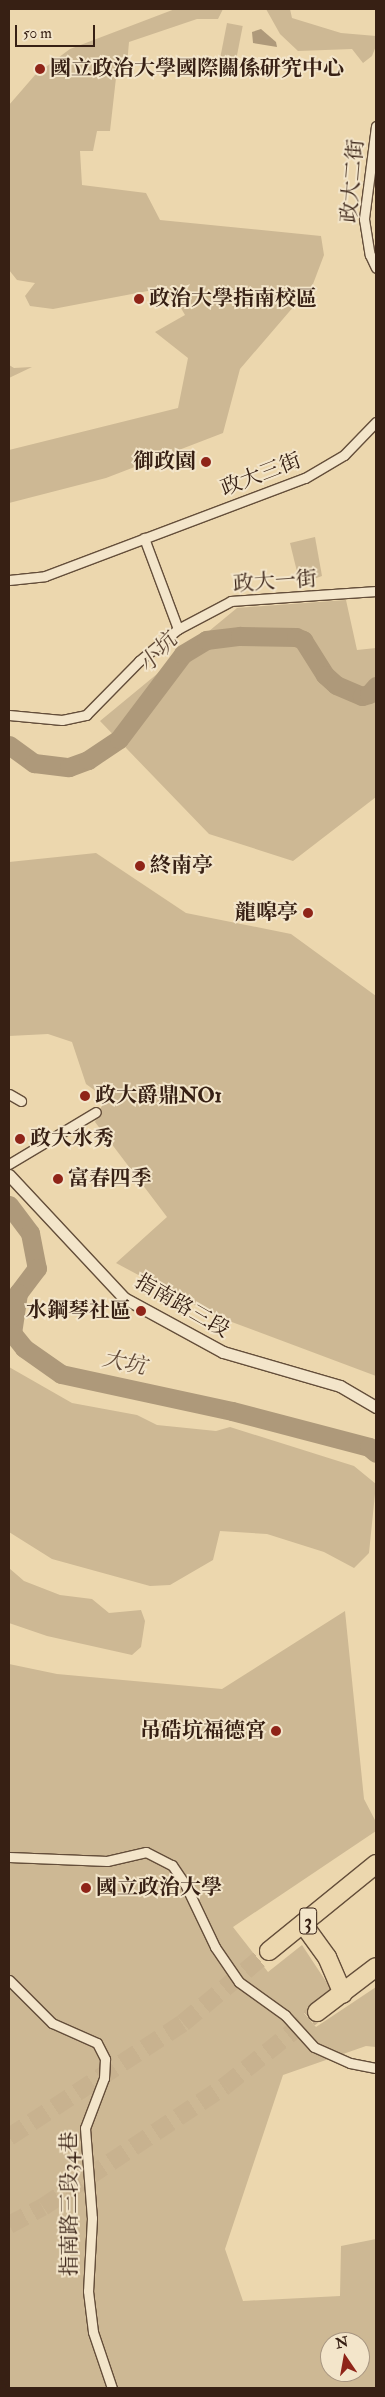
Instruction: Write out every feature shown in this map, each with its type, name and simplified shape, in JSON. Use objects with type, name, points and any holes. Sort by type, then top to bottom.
[{"type":"highway","name":"3","points":[[269,1952],[376,1864]]},
{"type":"highway","points":[[303,1924],[327,1956],[343,1994]]},
{"type":"highway","points":[[317,2012],[372,1970]]},
{"type":"street","name":"政大二街","points":[[376,126],[364,219],[370,255],[376,268]]},
{"type":"street","name":"政大三街","points":[[9,580],[45,576],[305,478],[344,455],[376,422]]},
{"type":"street","points":[[144,538],[178,629]]},
{"type":"street","name":"政大一街","points":[[9,715],[62,720],[86,715],[139,661],[178,629],[231,601],[376,591]]},
{"type":"street","points":[[9,1094],[22,1101]]},
{"type":"street","points":[[9,1164],[96,1112]]},
{"type":"street","name":"指南路三段","points":[[9,1175],[124,1298],[223,1352],[340,1386],[376,1407]]},
{"type":"street","points":[[9,1857],[107,1861],[146,1852],[172,1864],[185,1884],[216,1947],[239,1982],[285,2016],[314,2047],[350,2063],[376,2068]]},
{"type":"street","name":"指南路三段34巷","points":[[9,1980],[52,2023],[91,2038],[105,2059],[104,2078],[85,2128],[92,2218],[88,2291],[93,2332],[112,2388]]},
{"type":"shaded area","name":"政治大學指南校區","points":[[175,9],[223,9],[218,19],[197,19],[129,42],[127,65],[117,69],[110,131],[97,131],[93,151],[80,151],[82,185],[146,193],[160,220],[321,236],[324,255],[313,284],[240,369],[223,433],[106,478],[9,503],[9,450],[178,408],[188,358],[155,332],[185,315],[174,296],[159,301],[153,290],[53,309],[30,306],[25,296],[35,283],[17,280],[9,270],[9,105],[35,75],[70,49]]},
{"type":"shaded area","points":[[266,9],[290,9],[292,18],[341,33],[376,36],[376,46],[372,56],[363,63],[352,49],[298,51],[280,34]]},
{"type":"shaded area","points":[[227,23],[243,26],[235,64],[220,61]]},
{"type":"shaded area","points":[[261,29],[276,42],[277,47],[253,43],[252,32]]},
{"type":"shaded area","points":[[9,365],[14,368],[32,367],[9,378]]},
{"type":"shaded area","points":[[315,537],[322,576],[300,584],[290,543]]},
{"type":"shaded area","points":[[346,600],[357,650],[376,648],[376,797],[293,861],[209,834],[100,721],[237,608]]},
{"type":"shaded area","points":[[96,853],[186,913],[291,934],[376,996],[376,1376],[213,1315],[116,1263],[167,1217],[95,1122],[105,1098],[86,1084],[72,1042],[48,1034],[9,1036],[9,862]]},
{"type":"shaded area","points":[[9,1367],[72,1403],[137,1415],[157,1425],[216,1431],[230,1427],[354,1466],[376,1484],[369,1553],[354,1568],[324,1552],[267,1534],[220,1531],[213,1560],[170,1585],[150,1586],[52,1559],[9,1532]]},
{"type":"shaded area","points":[[9,1568],[24,1581],[60,1595],[92,1599],[109,1613],[141,1610],[145,1621],[141,1647],[132,1655],[47,1636],[9,1623]]},
{"type":"shaded area","points":[[345,1611],[364,1799],[376,1822],[376,1831],[233,1927],[268,1972],[302,1945],[331,1989],[304,2013],[316,2027],[376,1987],[376,2047],[366,2046],[283,2075],[225,2249],[243,2301],[340,2296],[341,2246],[376,2239],[376,2388],[9,2388],[9,1664],[57,1674],[222,1689]]},
{"type":"waterway","name":"小坑","points":[[9,745],[34,763],[69,767],[88,760],[119,739],[183,654],[206,640],[240,636],[296,637],[303,640],[325,675],[336,685],[362,696],[369,694],[376,686]]},
{"type":"waterway","name":"大坑","points":[[9,1205],[30,1233],[37,1268],[18,1293],[12,1333],[24,1348],[61,1374],[232,1411],[369,1447],[376,1453]]},
{"type":"tunnel","points":[[9,2137],[183,2023],[269,1951]]},
{"type":"tunnel","points":[[9,2225],[43,2207],[225,2086],[317,2012]]},
{"type":"place","name":"國立政治大學國際關係研究中心","points":[[40,69]]},
{"type":"place","name":"政治大學指南校區","points":[[139,299]]},
{"type":"place","name":"御政園","points":[[206,462]]},
{"type":"place","name":"終南亭","points":[[140,866]]},
{"type":"place","name":"龍嗥亭","points":[[308,913]]},
{"type":"place","name":"政大爵鼎NO1","points":[[85,1096]]},
{"type":"place","name":"政大水秀","points":[[20,1139]]},
{"type":"place","name":"富春四季","points":[[58,1179]]},
{"type":"place","name":"水鋼琴社區","points":[[141,1311]]},
{"type":"place","name":"吊硞坑福德宮","points":[[276,1731]]},
{"type":"place","name":"國立政治大學","points":[[86,1888]]}]
